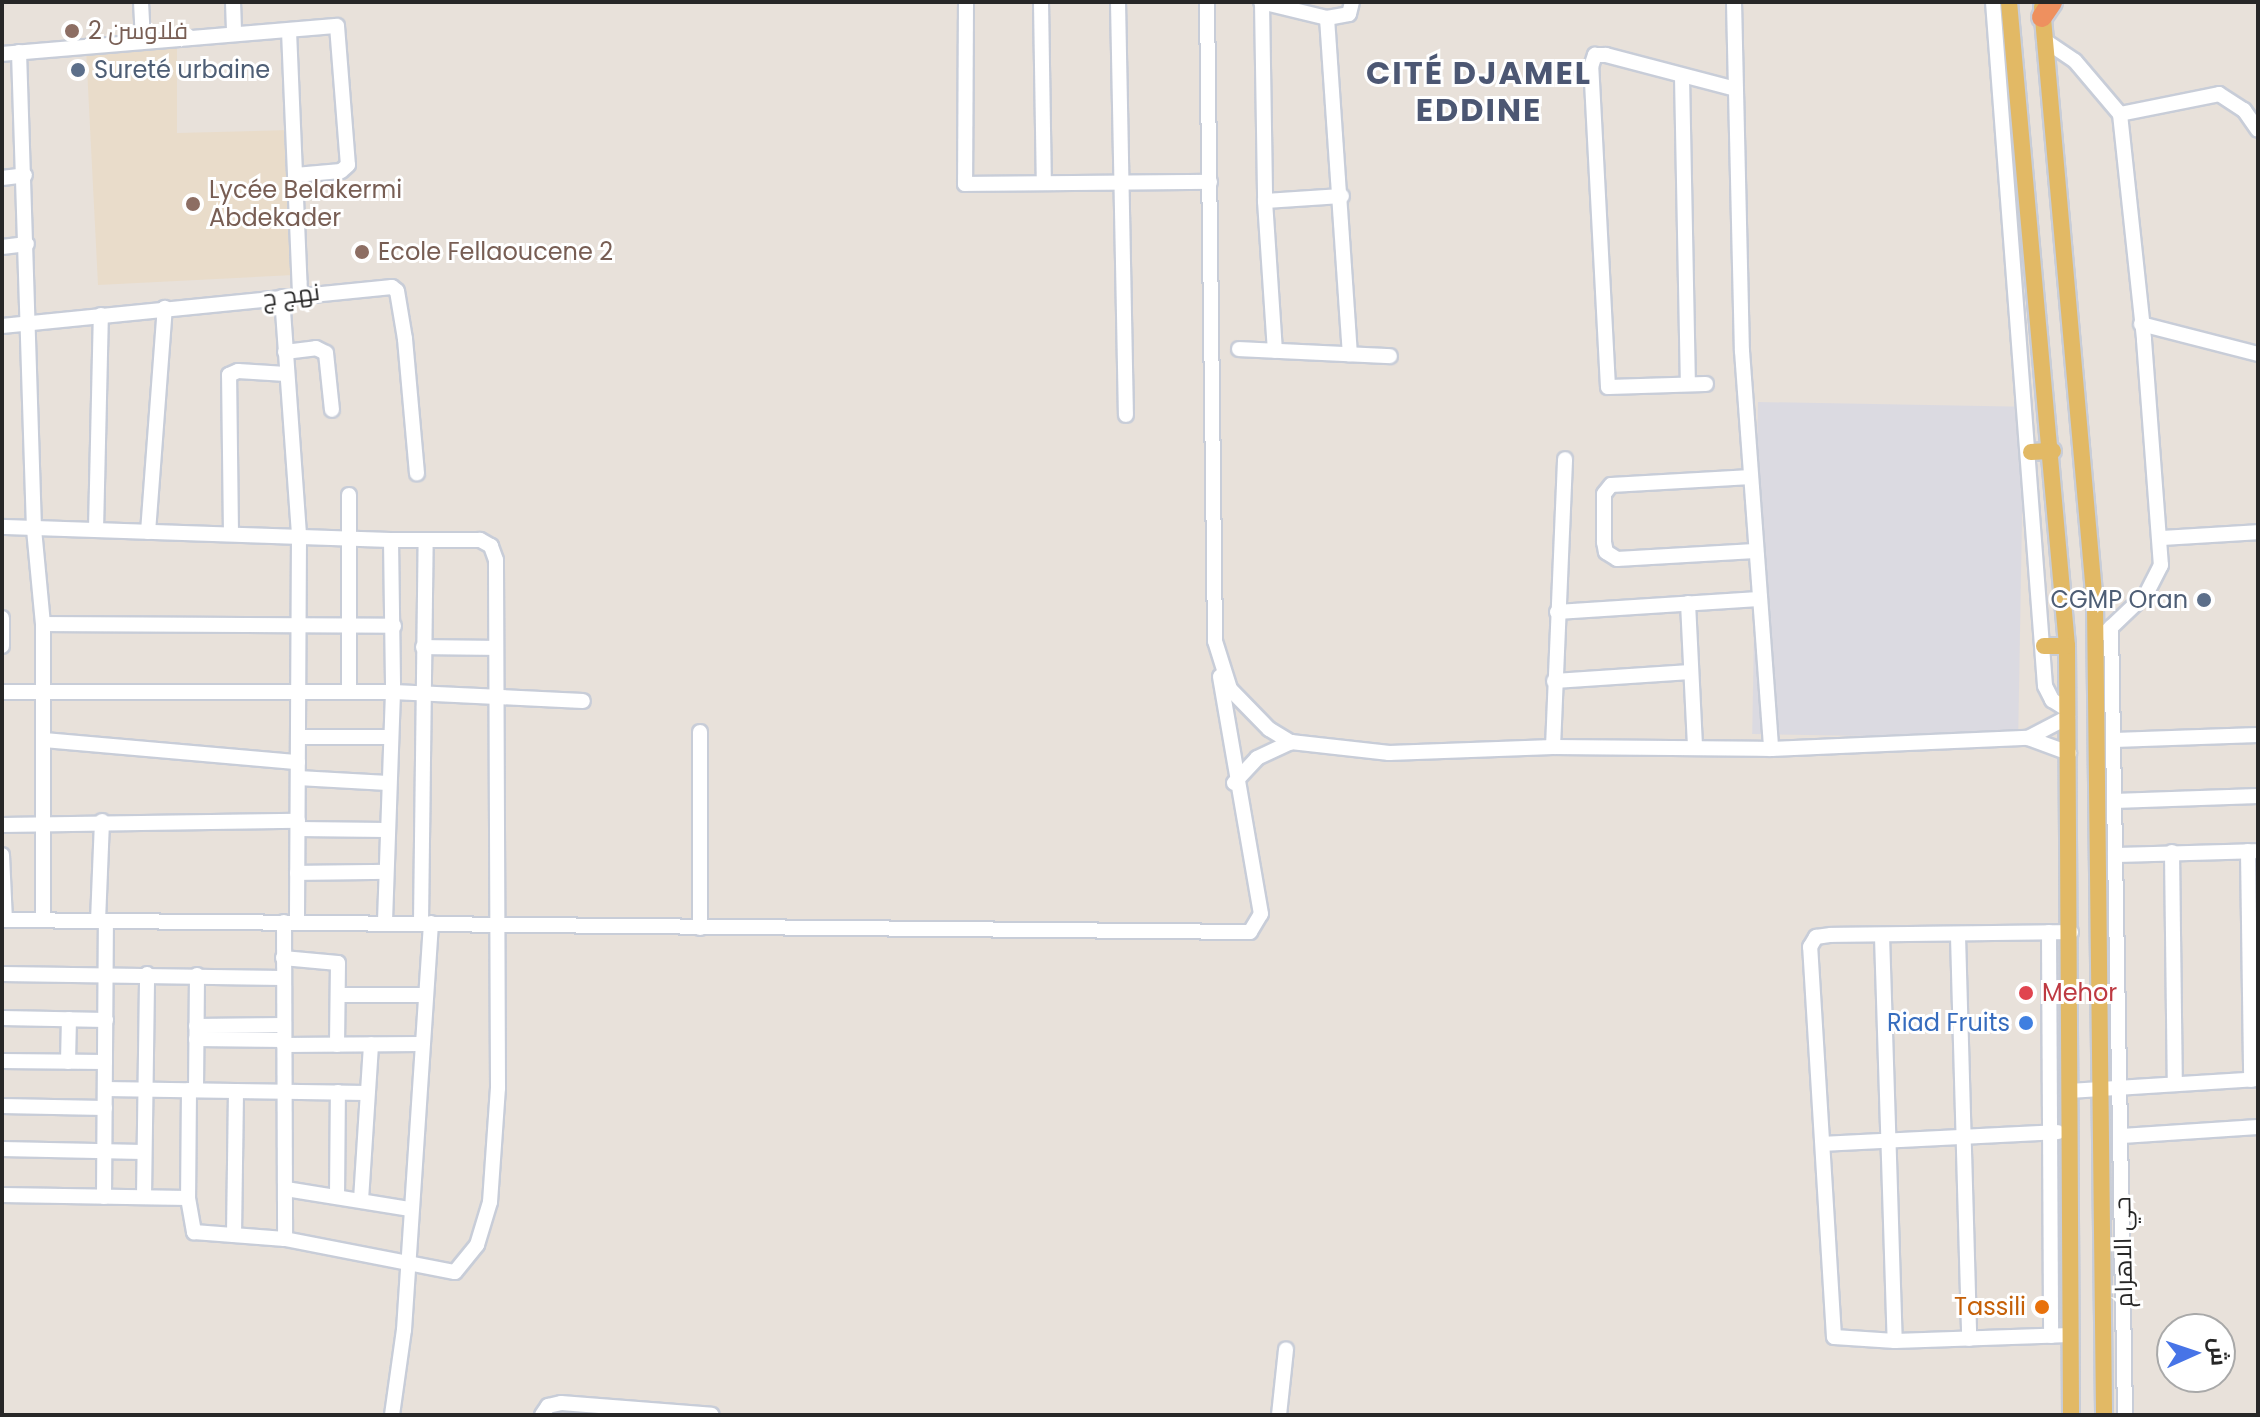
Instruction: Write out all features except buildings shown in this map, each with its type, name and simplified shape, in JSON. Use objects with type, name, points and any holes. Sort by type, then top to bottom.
[{"type":"main road","points":[[2002,7],[2053,451],[2067,646],[2071,932],[2071,1415]]},
{"type":"main road","points":[[2045,7],[2044,40],[2096,641],[2112,1089],[2104,1415]]},
{"type":"main road","points":[[2031,452],[2053,451]]},
{"type":"main road","points":[[2044,646],[2067,646]]},
{"type":"street","points":[[141,2],[143,39]]},
{"type":"street","points":[[233,2],[234,33]]},
{"type":"street","points":[[966,2],[965,184],[1210,182]]},
{"type":"street","points":[[1041,2],[1044,183]]},
{"type":"street","points":[[1118,2],[1126,415]]},
{"type":"street","points":[[2,855],[3,920],[1250,932],[1261,914],[1234,783],[1218,664],[1207,2]]},
{"type":"street","points":[[1275,351],[1265,201],[1261,2],[1327,18],[1349,14],[1352,2]]},
{"type":"street","points":[[1734,2],[1742,351],[1771,749]]},
{"type":"street","points":[[2002,7],[2046,691],[2068,714],[2028,738]]},
{"type":"street","points":[[1327,18],[1342,196],[1350,354]]},
{"type":"street","points":[[2,54],[143,39],[339,28],[348,161],[341,171],[295,175]]},
{"type":"street","points":[[289,31],[300,294]]},
{"type":"street","points":[[2044,40],[2075,61],[2120,114],[2161,538],[2156,578],[2096,641]]},
{"type":"street","points":[[19,52],[30,324],[34,529],[43,624],[43,920]]},
{"type":"street","points":[[1706,384],[1608,387],[1591,67],[1595,55],[1606,55],[1736,89]]},
{"type":"street","points":[[1682,76],[1688,384]]},
{"type":"street","points":[[2120,114],[2219,94],[2244,110],[2258,130]]},
{"type":"street","points":[[2,178],[25,175]]},
{"type":"street","points":[[1265,201],[1342,196]]},
{"type":"street","points":[[2,247],[27,244]]},
{"type":"street","name":"نهج ج","points":[[2,326],[374,286],[397,291],[417,473]]},
{"type":"street","points":[[282,297],[299,535],[297,873],[283,958],[287,1091],[285,1239]]},
{"type":"street","points":[[148,532],[165,308]]},
{"type":"street","points":[[96,530],[101,315]]},
{"type":"street","points":[[2141,324],[2258,354]]},
{"type":"street","points":[[285,352],[316,348],[326,353],[332,410]]},
{"type":"street","points":[[1239,349],[1390,356]]},
{"type":"street","points":[[231,534],[229,375],[238,371],[286,374]]},
{"type":"street","points":[[1553,747],[1565,459]]},
{"type":"street","points":[[1751,477],[1611,485],[1604,494],[1604,542],[1606,552],[1617,559],[1755,551]]},
{"type":"street","points":[[349,495],[349,692]]},
{"type":"street","points":[[2,527],[350,535],[391,540],[480,540],[491,546],[496,560],[495,698],[500,923],[498,1088],[490,1202],[477,1245],[455,1272],[285,1239],[194,1232],[188,1198],[197,975]]},
{"type":"street","points":[[2161,538],[2258,532]]},
{"type":"street","points":[[385,923],[389,737],[393,692],[391,540]]},
{"type":"street","points":[[392,1415],[402,1362],[425,995],[421,695],[426,540]]},
{"type":"street","points":[[1557,612],[1759,599]]},
{"type":"street","points":[[1688,603],[1695,747]]},
{"type":"street","points":[[2,618],[2,646]]},
{"type":"street","points":[[43,624],[394,626]]},
{"type":"street","name":"حي الاهرام","points":[[2111,627],[2115,855],[2112,1089],[2122,1136],[2125,1415]]},
{"type":"street","points":[[423,647],[496,648]]},
{"type":"street","points":[[1218,664],[1239,701],[1291,742]]},
{"type":"street","points":[[1554,681],[1691,672]]},
{"type":"street","points":[[2,692],[393,692],[583,701]]},
{"type":"street","points":[[700,732],[700,928]]},
{"type":"street","points":[[2114,740],[2258,735]]},
{"type":"street","points":[[298,737],[389,737]]},
{"type":"street","points":[[1234,783],[1257,758],[1291,742],[1389,753],[1553,747],[1771,749],[2028,738],[2069,753]]},
{"type":"street","points":[[44,740],[298,762]]},
{"type":"street","points":[[298,778],[388,783]]},
{"type":"street","points":[[2114,801],[2258,796]]},
{"type":"street","points":[[2,825],[102,821],[386,830]]},
{"type":"street","points":[[102,821],[102,921],[106,974],[104,1197]]},
{"type":"street","points":[[2069,1091],[2254,1080],[2253,851],[2115,855]]},
{"type":"street","points":[[2172,852],[2175,1084]]},
{"type":"street","points":[[297,873],[385,872]]},
{"type":"street","points":[[2049,932],[2051,1336]]},
{"type":"street","points":[[2070,1335],[1895,1341],[1838,1340],[1833,1334],[1811,942],[1831,935],[1958,936],[2071,932]]},
{"type":"street","points":[[1882,936],[1886,1143],[1895,1341]]},
{"type":"street","points":[[1958,936],[1969,1339]]},
{"type":"street","points":[[283,958],[335,960],[337,1045]]},
{"type":"street","points":[[2,974],[283,978]]},
{"type":"street","points":[[144,1197],[147,974]]},
{"type":"street","points":[[338,995],[425,995]]},
{"type":"street","points":[[2,1018],[106,1020]]},
{"type":"street","points":[[68,1062],[69,1019]]},
{"type":"street","points":[[196,1032],[284,1037],[337,1045],[421,1044]]},
{"type":"street","points":[[361,1200],[371,1044]]},
{"type":"street","points":[[2,1061],[105,1062]]},
{"type":"street","points":[[105,1089],[366,1093]]},
{"type":"street","points":[[234,1235],[236,1091]]},
{"type":"street","points":[[337,1197],[338,1092]]},
{"type":"street","points":[[2,1106],[105,1108]]},
{"type":"street","points":[[2122,1136],[2258,1127]]},
{"type":"street","points":[[1823,1144],[2069,1132]]},
{"type":"street","points":[[2,1149],[143,1152]]},
{"type":"street","points":[[286,1189],[410,1209]]},
{"type":"street","points":[[2,1195],[188,1198]]},
{"type":"street","points":[[1279,1415],[1286,1349]]},
{"type":"street","points":[[542,1415],[553,1404],[712,1415]]},
{"type":"shaded area","name":"Lycée Belakermi Abdekader","points":[[177,44],[177,133],[290,130],[294,275],[98,285],[86,48]]},
{"type":"shaded area","points":[[1758,402],[2024,407],[2018,739],[1752,734]]},
{"type":"place","name":"فلاوسن 2","points":[[72,31]]},
{"type":"place","name":"Sureté urbaine","points":[[78,70]]},
{"type":"place","name":"Lycée Belakermi Abdekader","points":[[193,204]]},
{"type":"place","name":"Ecole Fellaoucene 2","points":[[362,252]]},
{"type":"place","name":"CGMP Oran","points":[[2204,600]]},
{"type":"place","name":"Mehor","points":[[2026,993]]},
{"type":"place","name":"Riad Fruits","points":[[2026,1023]]},
{"type":"place","name":"Tassili","points":[[2042,1307]]},
{"type":"district","name":"CITÉ DJAMEL EDDINE","points":[[1479,92]]}]
